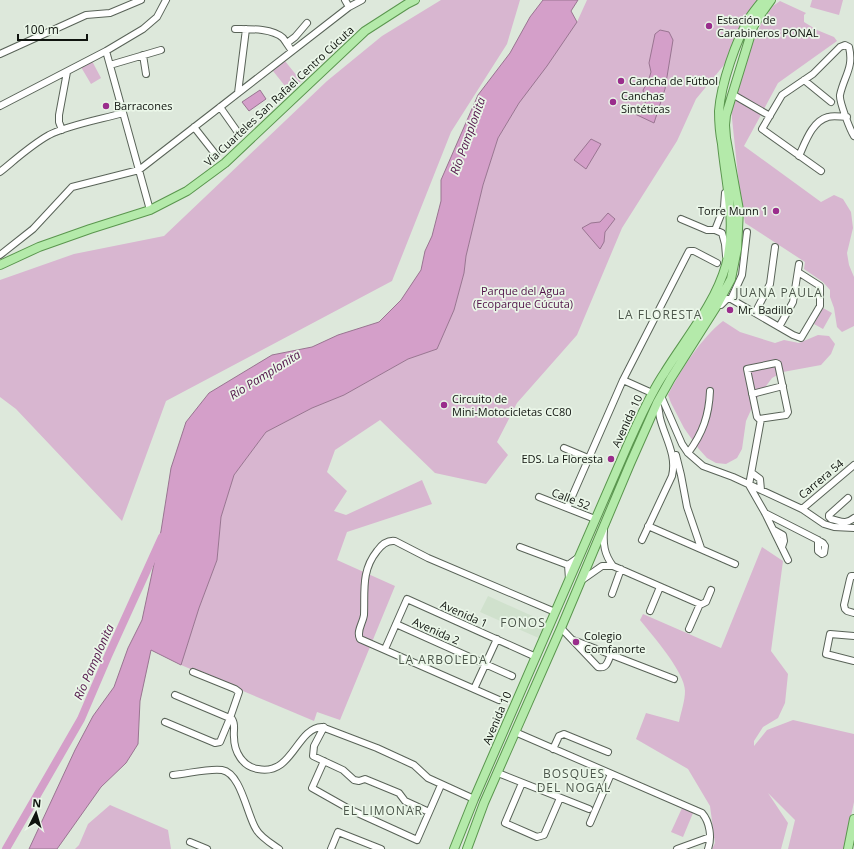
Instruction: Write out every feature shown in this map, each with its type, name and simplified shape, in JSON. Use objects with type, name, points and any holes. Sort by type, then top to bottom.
[{"type":"main road","name":"Vía Cuarteles San Rafael Centro Cúcuta","points":[[0,265],[39,247],[150,210],[187,191],[225,163],[365,31],[415,0]]},
{"type":"main road","name":"Avenida 10","points":[[467,849],[484,803],[562,628],[650,418],[671,378],[717,305],[731,278],[739,234],[739,210],[725,125],[726,116],[753,27],[766,1]]},
{"type":"main road","name":"Avenida 10","points":[[454,849],[474,799],[569,580],[572,565],[580,554],[628,442],[652,393],[709,304],[726,264],[732,230],[731,211],[719,119],[721,99],[734,51],[750,17],[766,1]]},
{"type":"main road","points":[[580,554],[592,556]]},
{"type":"main road","points":[[572,565],[581,565],[586,569]]},
{"type":"main road","points":[[848,849],[854,819]]},
{"type":"street","points":[[0,54],[86,15],[110,13],[141,0]]},
{"type":"street","points":[[0,106],[106,51],[151,24],[157,17],[166,0]]},
{"type":"street","points":[[345,0],[349,7]]},
{"type":"street","points":[[0,255],[33,229],[72,187],[139,170],[349,7],[362,0]]},
{"type":"street","points":[[287,43],[295,37],[307,23]]},
{"type":"street","points":[[235,29],[268,31],[277,34],[287,43],[292,51]]},
{"type":"street","points":[[238,94],[246,29]]},
{"type":"street","points":[[821,171],[762,129],[782,95],[813,74],[840,47],[845,45],[849,47],[853,58],[840,95],[840,103],[854,136]]},
{"type":"street","points":[[110,65],[161,50]]},
{"type":"street","points":[[106,51],[150,210]]},
{"type":"street","points":[[143,55],[146,74]]},
{"type":"street","points":[[62,130],[59,122],[59,115],[67,72]]},
{"type":"street","points":[[804,80],[831,102]]},
{"type":"street","points":[[732,94],[770,116]]},
{"type":"street","points":[[220,107],[239,134]]},
{"type":"street","points":[[0,172],[38,142],[51,134],[123,113]]},
{"type":"street","points":[[798,156],[809,134],[821,120],[828,117],[847,117]]},
{"type":"street","points":[[194,127],[216,155]]},
{"type":"street","points":[[715,230],[725,202],[723,175],[726,170]]},
{"type":"street","points":[[681,219],[707,230],[715,230],[722,233],[724,237],[726,264]]},
{"type":"street","points":[[731,299],[742,275],[747,232]]},
{"type":"street","points":[[755,313],[770,284],[775,247]]},
{"type":"street","points":[[567,508],[623,380],[689,251],[694,251],[717,263]]},
{"type":"street","points":[[779,327],[793,302],[799,264]]},
{"type":"street","points":[[717,305],[723,304],[726,299],[731,299],[793,335],[801,338],[820,306],[820,286],[798,272]]},
{"type":"street","points":[[760,419],[786,415],[788,413],[783,386],[776,363],[748,368],[747,370],[757,417],[760,419],[749,485],[774,530],[788,560]]},
{"type":"street","points":[[623,380],[652,393]]},
{"type":"street","points":[[752,394],[783,386]]},
{"type":"street","points":[[688,453],[705,424],[709,407],[710,391]]},
{"type":"street","points":[[642,540],[672,476],[674,466],[673,455],[660,418],[659,403]]},
{"type":"street","points":[[659,403],[688,453],[703,466],[802,509],[824,524],[834,527],[850,526]]},
{"type":"street","points":[[659,403],[676,456],[687,507],[701,548]]},
{"type":"street","points":[[650,418],[655,416],[660,418]]},
{"type":"street","points":[[564,448],[588,458]]},
{"type":"street","name":"Carrera 54","points":[[802,509],[854,465]]},
{"type":"street","points":[[752,473],[760,479],[761,490]]},
{"type":"street","name":"Calle 52","points":[[539,498],[595,519]]},
{"type":"street","points":[[848,498],[829,515],[829,517],[850,526]]},
{"type":"street","points":[[765,513],[818,540]]},
{"type":"street","points":[[850,526],[854,518]]},
{"type":"street","points":[[648,526],[735,564]]},
{"type":"street","points":[[604,527],[606,557],[613,566]]},
{"type":"street","points":[[499,700],[360,639],[358,633],[363,618],[365,577],[371,559],[384,543],[390,541],[398,542],[414,552],[555,612]]},
{"type":"street","points":[[520,547],[572,565]]},
{"type":"street","points":[[582,580],[602,566],[613,566],[700,604],[706,602],[711,590]]},
{"type":"street","points":[[612,594],[621,569]]},
{"type":"street","points":[[854,576],[851,576],[844,605],[847,611],[854,613]]},
{"type":"street","points":[[650,611],[660,587]]},
{"type":"street","name":"Avenida 1","points":[[396,624],[407,598],[536,657]]},
{"type":"street","points":[[689,629],[700,604]]},
{"type":"street","points":[[385,649],[396,624]]},
{"type":"street","name":"Avenida 2","points":[[396,624],[512,676]]},
{"type":"street","points":[[562,628],[598,667],[606,666],[611,654]]},
{"type":"street","points":[[854,636],[830,634],[826,654],[854,661]]},
{"type":"street","points":[[474,689],[497,639]]},
{"type":"street","points":[[573,640],[674,679]]},
{"type":"street","points":[[165,722],[216,744],[220,742],[239,692],[193,672]]},
{"type":"street","points":[[175,695],[230,718],[234,724],[234,739],[238,755],[248,765],[254,768],[262,770],[279,766],[292,754],[309,732],[315,728],[324,727],[414,765],[428,778],[474,799]]},
{"type":"street","points":[[324,727],[314,746],[313,756],[343,770],[354,780],[359,781],[364,779],[399,793],[405,801],[429,812]]},
{"type":"street","points":[[515,732],[702,813],[710,837],[708,849]]},
{"type":"street","points":[[553,749],[559,736],[564,734],[608,752]]},
{"type":"street","points":[[324,761],[312,788],[351,810],[416,840],[441,784]]},
{"type":"street","points":[[173,774],[214,770],[224,770],[229,772],[243,797],[256,831],[279,849]]},
{"type":"street","points":[[498,773],[589,809]]},
{"type":"street","points":[[590,823],[611,774]]},
{"type":"street","points":[[522,783],[505,822],[506,824],[533,836],[540,838],[544,836],[560,798]]},
{"type":"street","points":[[331,849],[338,832],[381,849]]},
{"type":"street","points":[[677,849],[710,837]]},
{"type":"street","points":[[190,842],[206,849]]},
{"type":"shaded area","points":[[488,596],[548,623],[541,639],[480,612]]},
{"type":"green space","points":[[441,0],[520,0],[507,44],[451,132],[392,281],[166,401],[122,521],[16,409],[0,397],[0,280],[74,254],[164,236],[327,81],[382,36]]},
{"type":"green space","name":"Parque del Agua (Ecoparque Cúcuta)","points":[[587,0],[761,0],[748,18],[724,65],[696,99],[677,141],[622,228],[577,335],[517,403],[497,442],[508,455],[486,484],[435,473],[380,420],[335,450],[327,472],[347,491],[334,511],[346,515],[422,480],[432,504],[347,532],[337,560],[395,586],[340,720],[317,712],[314,721],[181,665],[199,608],[217,560],[221,517],[234,475],[266,432],[312,408],[344,395],[408,359],[437,349],[454,310],[464,273],[466,256],[483,185],[498,138],[519,103],[577,22]]},
{"type":"green space","points":[[812,0],[843,0],[839,15],[810,7]]},
{"type":"green space","points":[[780,1],[806,13],[804,15],[804,22],[817,30],[834,37],[837,41],[778,83],[764,109],[734,91],[742,65],[762,22],[773,6]]},
{"type":"green space","points":[[92,61],[101,78],[91,84],[81,67]]},
{"type":"green space","points":[[285,61],[301,81],[289,91],[273,71]]},
{"type":"green space","points":[[734,97],[762,113],[744,146],[821,202],[834,195],[843,199],[851,212],[853,228],[847,253],[849,265],[854,277],[854,326],[842,332],[837,327],[834,308],[830,297],[830,290],[823,282],[804,269],[805,262],[745,223],[739,185],[731,109]]},
{"type":"green space","points":[[823,308],[832,313],[823,329],[814,324]]},
{"type":"green space","points":[[723,321],[740,332],[775,343],[784,340],[799,343],[818,335],[829,336],[835,344],[831,354],[821,365],[783,372],[772,378],[755,401],[746,421],[742,449],[737,458],[726,464],[716,463],[707,458],[698,448],[684,428],[668,395],[692,355],[707,336]]},
{"type":"green space","points":[[762,547],[783,561],[771,651],[788,674],[785,703],[778,718],[763,727],[754,741],[754,746],[767,730],[793,720],[854,734],[854,802],[844,849],[788,849],[795,820],[768,793],[788,823],[781,849],[712,849],[715,843],[710,806],[688,769],[636,739],[646,713],[679,722],[685,695],[684,683],[674,664],[640,620],[643,614],[721,648]]},
{"type":"green space","points":[[110,805],[168,830],[171,849],[75,849],[79,845],[88,824]]},
{"type":"green space","points":[[682,808],[693,813],[683,837],[671,832]]},
{"type":"water","points":[[543,0],[578,0],[571,11],[577,22],[547,66],[519,103],[498,138],[483,185],[466,256],[464,273],[454,310],[437,349],[408,359],[344,395],[312,408],[266,432],[234,475],[221,517],[217,560],[199,608],[181,665],[151,650],[140,701],[138,744],[126,763],[101,787],[57,849],[29,849],[75,750],[93,716],[114,687],[128,648],[142,620],[161,531],[171,468],[186,422],[209,393],[272,355],[312,347],[338,335],[379,322],[401,300],[421,270],[425,251],[432,236],[441,201],[441,180],[478,95],[510,53],[530,17]]},
{"type":"water","points":[[660,30],[669,32],[673,40],[665,89],[654,123],[635,114],[637,107],[644,106],[645,104],[643,90],[648,82],[651,72],[649,63],[655,34]]},
{"type":"water","points":[[260,90],[266,99],[249,111],[242,102]]},
{"type":"water","points":[[591,139],[601,144],[586,169],[574,160]]},
{"type":"water","points":[[608,213],[615,219],[605,232],[604,242],[600,249],[582,228],[591,223],[600,222]]},
{"type":"waterway","name":"Río Pamplonita","points":[[6,849],[81,719],[162,537]]},
{"type":"place","name":"Estación de Carabineros PONAL","points":[[709,26]]},
{"type":"place","name":"Cancha de Fútbol","points":[[621,81]]},
{"type":"place","name":"Canchas Sintéticas","points":[[613,102]]},
{"type":"place","name":"Barracones","points":[[106,106]]},
{"type":"place","name":"Torre Munn 1","points":[[776,211]]},
{"type":"place","name":"Mr. Badillo","points":[[730,310]]},
{"type":"place","name":"Circuito de Mini-Motocicletas CC80","points":[[444,405]]},
{"type":"place","name":"EDS. La Floresta","points":[[611,459]]},
{"type":"place","name":"Colegio Comfanorte","points":[[576,642]]},
{"type":"district","name":"JUANA PAULA","points":[[779,293]]},
{"type":"district","name":"LA FLORESTA","points":[[660,315]]},
{"type":"district","name":"FONOS","points":[[523,623]]},
{"type":"district","name":"LA ARBOLEDA","points":[[443,660]]},
{"type":"district","name":"BOSQUES DEL NOGAL","points":[[574,781]]},
{"type":"district","name":"EL LIMONAR","points":[[383,811]]}]
